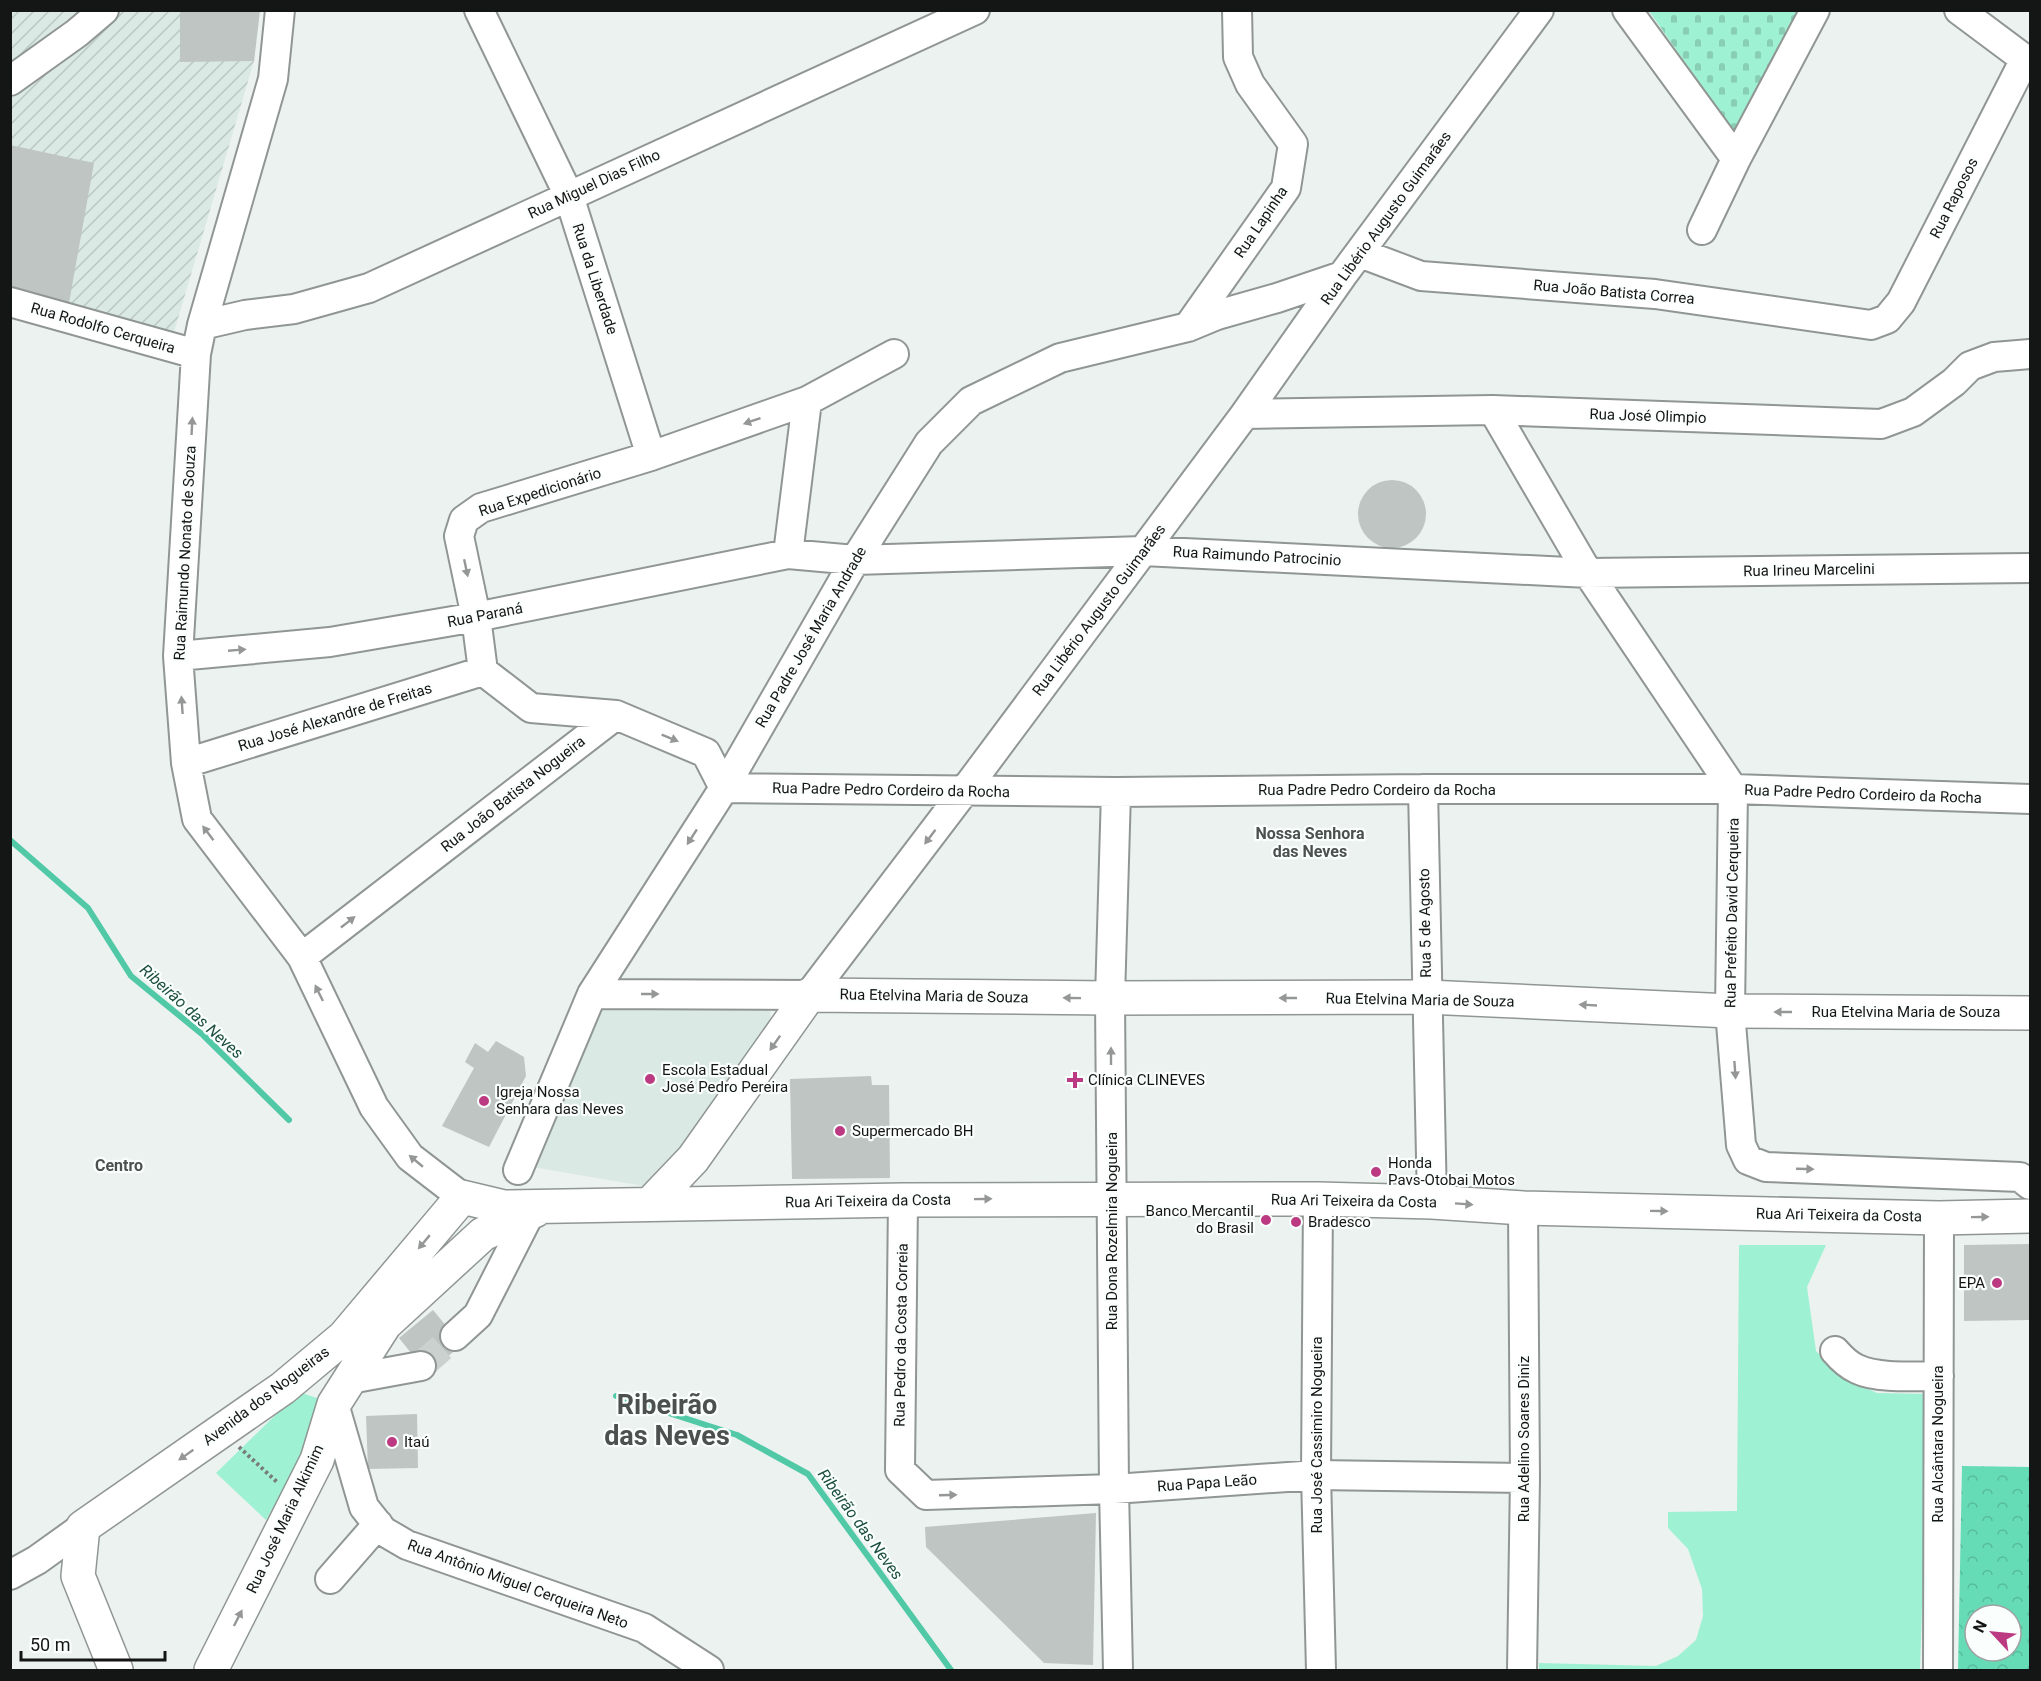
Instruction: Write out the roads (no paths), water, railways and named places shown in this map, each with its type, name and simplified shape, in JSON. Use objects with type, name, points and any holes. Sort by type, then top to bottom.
[{"type":"highway","name":"Rua Etelvina Maria de Souza","points":[[809,995],[1110,998],[1427,997],[1730,1011],[2031,1013]]},
{"type":"highway","name":"Rua Libério Augusto Guimarães","points":[[651,1203],[693,1159],[809,995]]},
{"type":"highway","points":[[693,1159],[725,1203]]},
{"type":"highway","name":"Rua Ari Teixeira da Costa","points":[[462,1197],[502,1207],[537,1210],[651,1203],[1112,1198],[1318,1199],[1432,1202],[1523,1208],[1940,1218],[2031,1216]]},
{"type":"highway","points":[[462,1197],[483,1234]]},
{"type":"highway","name":"Avenida dos Nogueiras","points":[[83,1527],[283,1388],[344,1337],[462,1197]]},
{"type":"highway","name":"Rua José Maria Alkimim","points":[[211,1671],[317,1460],[342,1392],[385,1324],[483,1234],[537,1210]]},
{"type":"highway","points":[[83,1527],[78,1576],[116,1671]]},
{"type":"street","points":[[10,81],[77,33],[104,10]]},
{"type":"street","name":"Rua Raimundo Nonato de Souza","points":[[280,10],[273,79],[202,325],[196,354],[178,656],[186,763],[197,819],[302,957],[374,1107],[410,1157],[462,1197]]},
{"type":"street","name":"Rua da Liberdade","points":[[479,10],[568,196],[651,456]]},
{"type":"street","name":"Rua Miguel Dias Filho","points":[[202,325],[245,315],[294,309],[369,288],[975,10]]},
{"type":"street","name":"Rua Lapinha","points":[[1188,327],[1286,188],[1293,144],[1250,84],[1238,57],[1237,10]]},
{"type":"street","name":"Rua Libério Augusto Guimarães","points":[[809,995],[1245,414],[1342,276],[1539,10]]},
{"type":"street","points":[[1627,10],[1736,159]]},
{"type":"street","points":[[1702,230],[1736,159],[1815,10]]},
{"type":"street","points":[[1959,10],[2028,61]]},
{"type":"street","name":"Rua Raposos","points":[[1871,325],[1887,319],[1901,302],[2028,61]]},
{"type":"street","name":"Rua João Batista Correa","points":[[1359,253],[1421,276],[1655,294],[1871,325]]},
{"type":"street","name":"Rua Padre José Maria Andrade","points":[[518,1170],[592,994],[724,788],[855,560],[929,443],[971,401],[1060,358],[1188,327],[1217,315],[1342,276]]},
{"type":"street","points":[[1277,298],[1300,336]]},
{"type":"street","name":"Rua Rodolfo Cerqueira","points":[[10,302],[196,354]]},
{"type":"street","name":"Rua Expedicionário","points":[[483,671],[476,617],[459,536],[464,520],[481,508],[651,456],[807,401],[894,354]]},
{"type":"street","name":"Rua José Olimpio","points":[[1245,414],[1493,410],[1881,424],[1913,412],[1954,382],[1970,366],[1994,357],[2031,354]]},
{"type":"street","points":[[788,554],[807,401]]},
{"type":"street","points":[[1493,410],[1588,573],[1733,789]]},
{"type":"street","name":"Rua Raimundo Patrocinio","points":[[855,560],[1143,551],[1588,573]]},
{"type":"street","name":"Rua Paraná","points":[[178,656],[330,642],[476,617],[788,554],[855,560]]},
{"type":"street","name":"Rua Irineu Marcelini","points":[[1588,573],[2031,568]]},
{"type":"street","points":[[483,671],[531,708],[616,715],[706,753],[724,788]]},
{"type":"street","name":"Rua José Alexandre de Freitas","points":[[186,763],[483,671]]},
{"type":"street","name":"Rua João Batista Nogueira","points":[[302,957],[616,715]]},
{"type":"street","name":"Rua Padre Pedro Cordeiro da Rocha","points":[[724,788],[1116,792],[1733,789],[2031,799]]},
{"type":"street","name":"Rua 5 de Agosto","points":[[1423,789],[1432,1202]]},
{"type":"street","name":"Rua Prefeito David Cerqueira","points":[[1733,789],[1730,1011],[1741,1145],[1748,1160],[1766,1167],[2020,1177],[2031,1185]]},
{"type":"street","name":"Rua Dona Rozelmira Nogueira","points":[[1116,792],[1110,998],[1114,1489],[1118,1671]]},
{"type":"street","points":[[592,994],[809,995]]},
{"type":"street","name":"Rua José Cassimiro Nogueira","points":[[1318,1199],[1316,1475],[1321,1671]]},
{"type":"street","name":"Rua Pedro da Costa Correia","points":[[900,1470],[903,1200]]},
{"type":"street","name":"Rua Adelino Soares Diniz","points":[[1522,1671],[1525,1478],[1523,1208]]},
{"type":"street","points":[[455,1336],[478,1315],[537,1210]]},
{"type":"street","name":"Rua Alcântara Nogueira","points":[[1938,1671],[1940,1218]]},
{"type":"street","points":[[1835,1351],[1845,1362],[1868,1373],[1939,1376]]},
{"type":"street","points":[[342,1392],[421,1366]]},
{"type":"street","name":"Rua Antônio Miguel Cerqueira Neto","points":[[342,1392],[364,1507],[383,1531],[407,1545],[644,1628],[709,1671]]},
{"type":"street","name":"Rua Papa Leão","points":[[900,1470],[926,1495],[1114,1489],[1316,1475],[1525,1478]]},
{"type":"street","points":[[330,1579],[378,1524]]},
{"type":"street","name":"Avenida dos Nogueiras","points":[[10,1575],[38,1560],[83,1527]]},
{"type":"street","points":[[38,1560],[78,1576]]},
{"type":"waterway","name":"Ribeirão das Neves","points":[[10,840],[88,908],[131,976],[203,1035],[289,1120]]},
{"type":"waterway","name":"Ribeirão das Neves","points":[[616,1396],[737,1435],[808,1474],[951,1670]]},
{"type":"tunnel","points":[[421,1366],[455,1336]]},
{"type":"place","name":"Escola Estadual José Pedro Pereira","points":[[650,1079]]},
{"type":"place","name":"Clínica CLINEVES","points":[[1075,1080]]},
{"type":"place","name":"Igreja Nossa Senhara das Neves","points":[[484,1101]]},
{"type":"place","name":"Supermercado BH","points":[[840,1131]]},
{"type":"place","name":"Honda Pavs-Otobai Motos","points":[[1376,1172]]},
{"type":"place","name":"Banco Mercantil do Brasil","points":[[1266,1220]]},
{"type":"place","name":"Bradesco","points":[[1296,1222]]},
{"type":"place","name":"EPA","points":[[1997,1283]]},
{"type":"place","name":"Itaú","points":[[392,1442]]},
{"type":"district","name":"Nossa Senhora das Neves","points":[[1310,842]]},
{"type":"district","name":"Centro","points":[[119,1165]]},
{"type":"district","name":"Ribeirão das Neves","points":[[667,1420]]}]
